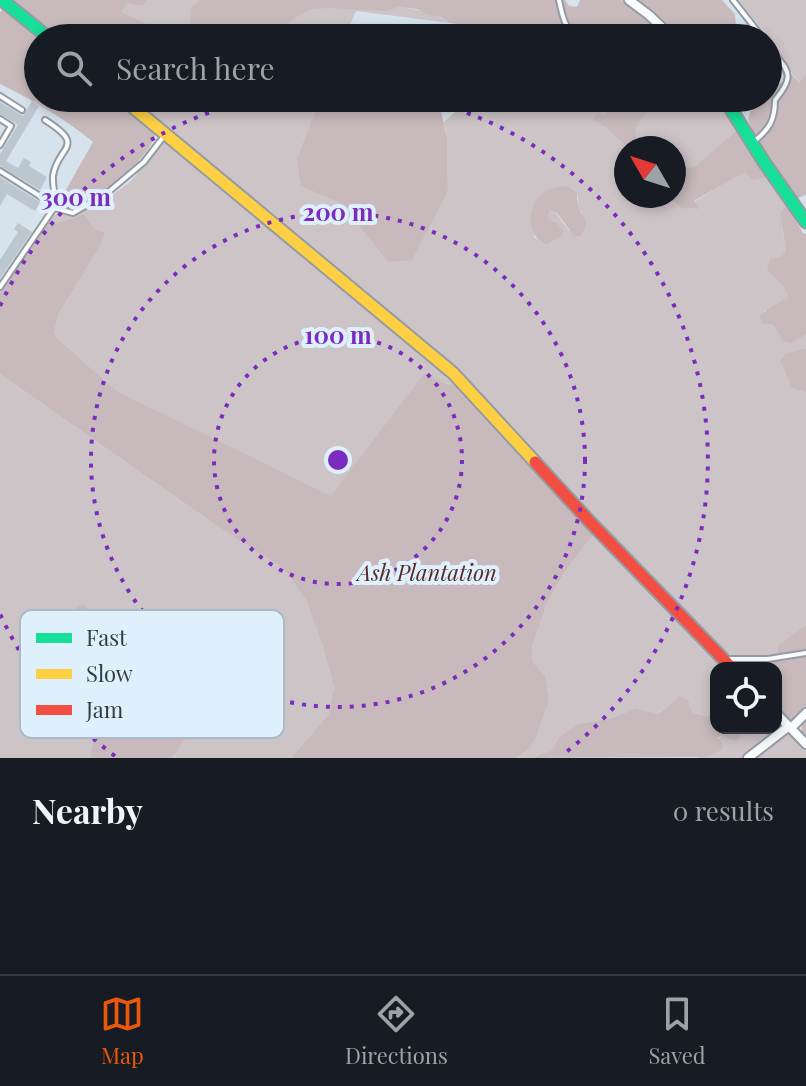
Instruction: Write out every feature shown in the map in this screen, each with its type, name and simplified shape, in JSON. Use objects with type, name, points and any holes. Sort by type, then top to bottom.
[{"type":"street","points":[[2,0],[32,24]]},
{"type":"street","points":[[629,0],[658,24]]},
{"type":"street","points":[[139,112],[453,373],[590,522],[726,662]]},
{"type":"street","points":[[733,112],[752,143],[802,206],[806,222]]},
{"type":"street","points":[[748,758],[806,713]]},
{"type":"street","points":[[782,719],[806,744]]},
{"type":"lane","points":[[559,0],[565,24]]},
{"type":"lane","points":[[733,0],[752,24]]},
{"type":"lane","points":[[782,64],[788,80],[782,92]]},
{"type":"lane","points":[[0,96],[22,110]]},
{"type":"lane","points":[[752,143],[766,131],[776,112]]},
{"type":"lane","points":[[0,119],[11,126],[0,145]]},
{"type":"lane","points":[[0,287],[56,203],[52,180],[66,149],[66,135],[45,120]]},
{"type":"lane","points":[[0,171],[54,208],[73,213],[106,194],[144,162],[165,134]]},
{"type":"lane","points":[[723,659],[768,659],[806,653]]},
{"type":"shaded area","points":[[147,0],[201,0],[190,24],[147,24],[122,12],[126,4],[143,6]]},
{"type":"shaded area","points":[[738,0],[806,0],[806,73],[799,83],[782,58],[782,24],[758,24]]},
{"type":"shaded area","points":[[399,7],[426,12],[450,23],[356,11],[350,24],[285,24],[315,9]]},
{"type":"shaded area","points":[[144,112],[315,112],[297,158],[300,186],[340,203],[388,262],[448,192],[444,122],[455,112],[608,112],[604,126],[615,136],[614,208],[698,209],[694,202],[745,171],[770,176],[794,208],[782,228],[786,250],[781,257],[788,298],[764,311],[762,324],[806,334],[806,349],[803,349],[806,392],[806,625],[778,645],[777,655],[740,657],[726,653],[498,418]],"holes":[[[553,188],[578,196],[578,209],[582,213],[570,232],[551,211],[548,218],[557,223],[546,245],[534,237]]]},
{"type":"shaded area","points":[[648,112],[729,112],[743,135],[737,130],[694,167],[686,167],[686,136],[636,136],[639,122]]},
{"type":"shaded area","points":[[164,143],[173,143],[446,372],[495,426],[447,384],[424,373],[331,497],[117,391],[54,333],[59,313],[98,250],[94,228],[84,214],[44,227],[56,214],[75,215],[115,193],[130,182]]},
{"type":"shaded area","points":[[0,374],[220,528],[284,567],[307,602],[334,687],[328,715],[291,758],[171,758],[185,738],[284,738],[284,610],[90,610],[84,605],[75,610],[20,610],[20,738],[95,738],[90,758],[0,758]]},
{"type":"shaded area","points":[[593,529],[722,662],[710,662],[710,715],[693,713],[679,696],[656,714],[636,708],[612,718],[578,724],[559,737],[552,750],[535,758],[517,758],[530,748],[536,738],[549,701],[546,677],[533,662],[532,647],[547,603],[564,573],[593,535]]},
{"type":"shaded area","points":[[787,733],[806,750],[806,758],[752,758]]},
{"type":"shaded area","points":[[724,734],[737,740],[744,734],[774,734],[745,758],[697,758]]},
{"type":"green space","points":[[8,0],[147,0],[143,6],[126,4],[122,12],[147,24],[24,24],[24,96],[0,84],[0,13]]},
{"type":"green space","points":[[201,0],[565,0],[569,6],[577,7],[580,0],[621,0],[651,24],[458,24],[417,9],[399,7],[384,11],[313,9],[286,24],[189,24],[191,7]]},
{"type":"green space","points":[[635,0],[722,0],[735,14],[736,24],[663,24]]},
{"type":"green space","points":[[806,73],[806,195],[798,198],[789,194],[758,144],[748,120],[751,112],[782,112],[782,82],[792,74],[799,83]]},
{"type":"green space","points":[[51,112],[132,112],[156,131],[145,154],[122,177],[94,197],[70,208],[59,202],[93,142]]},
{"type":"green space","points":[[315,112],[441,112],[447,138],[448,191],[412,260],[388,262],[340,203],[300,186],[297,158]]},
{"type":"green space","points":[[648,112],[639,122],[636,136],[615,136],[592,119],[598,114]]},
{"type":"green space","points":[[737,130],[770,176],[753,180],[745,172],[694,201],[699,209],[682,208],[686,208],[686,167],[694,167]]},
{"type":"green space","points":[[565,186],[576,193],[586,222],[584,231],[580,236],[574,236],[557,213],[551,211],[548,218],[564,231],[546,245],[531,227],[532,211],[546,191]]},
{"type":"green space","points":[[787,205],[800,216],[796,221],[806,234],[806,334],[792,343],[783,341],[774,325],[762,324],[759,317],[788,298],[785,288],[767,269],[770,259],[781,257],[786,250],[780,213]]},
{"type":"green space","name":"Ash Plantation","points":[[84,214],[94,228],[105,233],[98,250],[59,313],[54,333],[117,391],[331,496],[424,373],[455,385],[593,528],[593,535],[564,573],[547,603],[532,647],[533,662],[546,677],[549,701],[530,748],[517,758],[291,758],[328,715],[334,687],[307,602],[284,568],[220,528],[0,374],[0,293],[44,227]]},
{"type":"green space","points":[[806,349],[806,392],[792,388],[780,360],[786,354]]},
{"type":"green space","points":[[84,605],[90,610],[73,610]]},
{"type":"green space","points":[[806,625],[806,737],[802,731],[803,722],[793,724],[782,720],[782,662],[765,662],[776,660],[778,645]]},
{"type":"green space","points":[[679,696],[688,700],[693,713],[710,715],[710,734],[744,734],[737,740],[723,735],[718,738],[722,749],[708,757],[535,758],[552,750],[559,737],[578,724],[612,718],[636,708],[657,714]]},
{"type":"green space","points":[[94,738],[186,738],[171,758],[90,758]]},
{"type":"building","points":[[0,102],[23,116],[25,112],[35,112],[6,161],[18,168],[24,158],[31,162],[29,166],[47,177],[40,190],[0,166],[0,154],[18,125],[0,114]]},
{"type":"building","points":[[0,177],[40,202],[35,211],[7,194],[0,206]]},
{"type":"building","points":[[18,223],[32,232],[0,278],[0,260],[18,232],[14,229]]},
{"type":"traffic: fast","points":[[2,0],[32,24]]},
{"type":"traffic: fast","points":[[733,112],[806,222]]},
{"type":"traffic: slow","points":[[139,112],[453,373],[535,462]]},
{"type":"traffic: jam","points":[[535,462],[726,662]]}]
